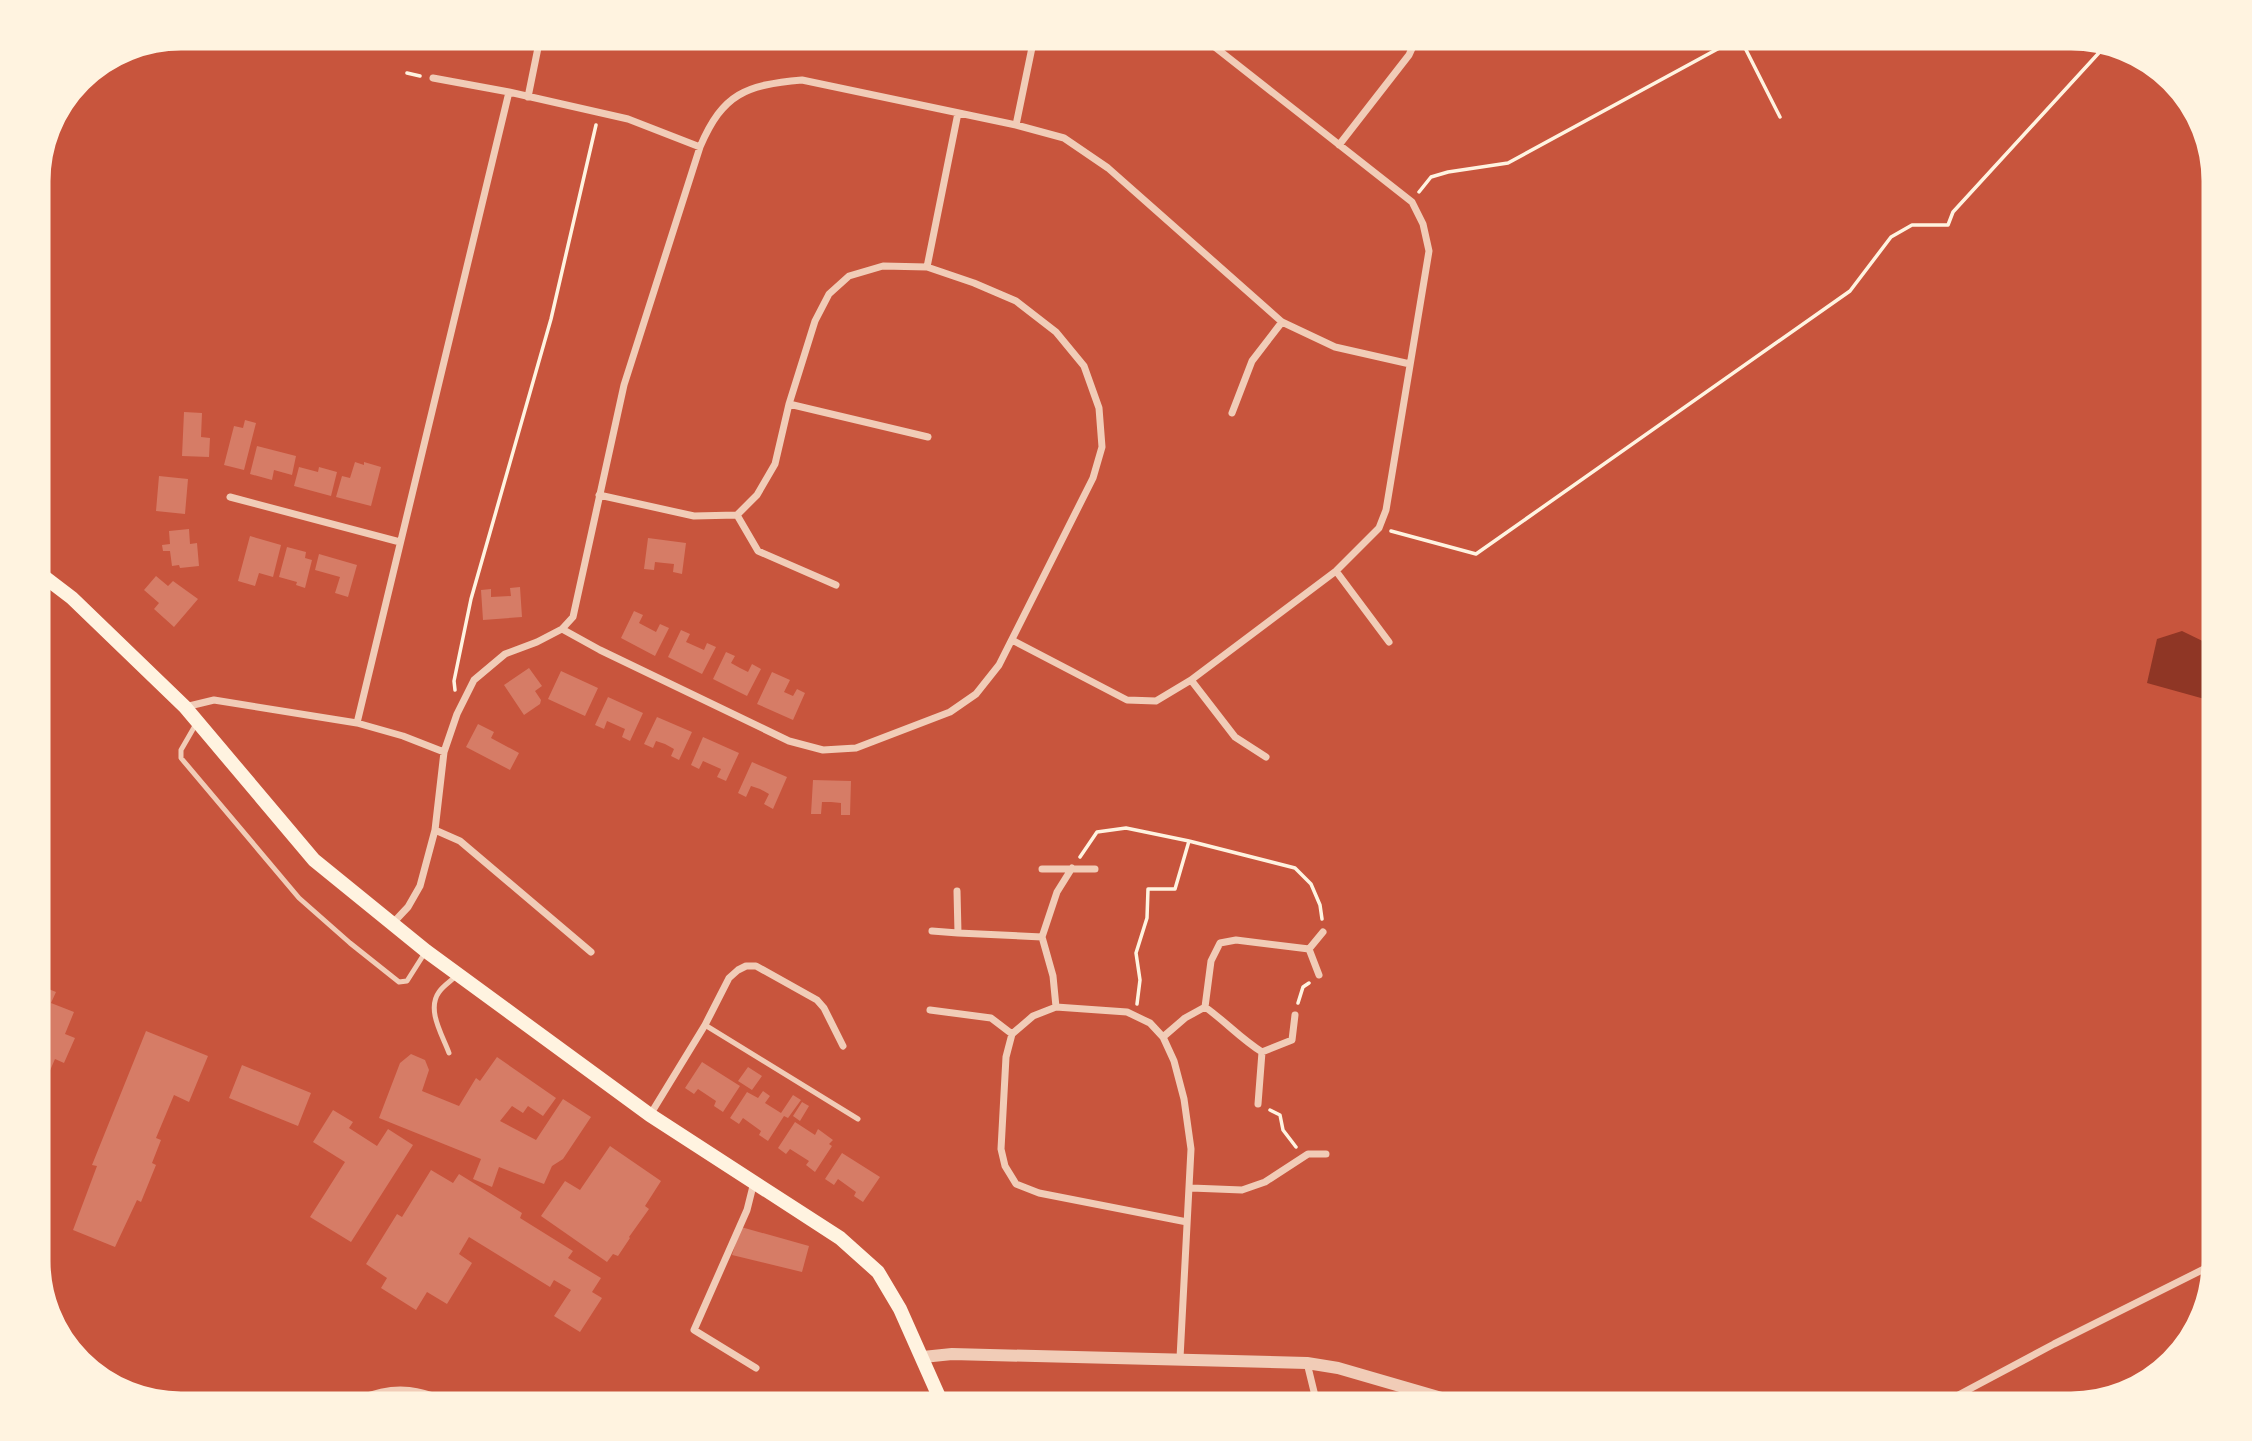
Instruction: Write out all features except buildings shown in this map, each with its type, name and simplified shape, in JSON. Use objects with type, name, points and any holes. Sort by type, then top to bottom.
[{"type":"main road","points":[[46,578],[72,598],[185,707],[314,860],[426,951],[650,1115],[840,1238],[878,1272],[900,1309],[939,1396]]},
{"type":"street","points":[[528,97],[538,46]]},
{"type":"street","points":[[1016,125],[1032,46]]},
{"type":"street","points":[[1012,640],[1127,700],[1156,701],[1191,680],[1336,571],[1379,528],[1386,510],[1429,251],[1423,224],[1412,202],[1213,46]]},
{"type":"street","points":[[1339,145],[1409,55],[1413,46]]},
{"type":"street","points":[[433,78],[628,119],[700,147]]},
{"type":"street","points":[[392,925],[408,907],[420,886],[435,830],[444,751],[457,714],[474,680],[505,654],[562,629],[573,617],[624,386],[700,147],[709,125],[734,95],[766,83],[802,80],[1016,125],[1064,138],[1108,168],[1282,322],[1335,348],[1410,364]]},
{"type":"street","points":[[357,723],[509,92]]},
{"type":"street","points":[[927,267],[958,113]]},
{"type":"street","points":[[562,629],[789,741],[823,750],[856,748],[950,712],[976,694],[999,666],[1093,478],[1102,447],[1098,408],[1084,366],[1056,332],[1016,301],[927,267],[883,266],[849,276],[829,294],[815,321],[789,404],[775,464],[757,495],[737,516],[694,516],[599,495]]},
{"type":"street","points":[[1232,413],[1252,361],[1282,322]]},
{"type":"street","points":[[789,404],[928,437]]},
{"type":"street","points":[[230,498],[400,542]]},
{"type":"street","points":[[737,516],[758,551],[836,585]]},
{"type":"street","points":[[1336,571],[1389,642]]},
{"type":"street","points":[[1191,680],[1235,737],[1266,757]]},
{"type":"street","points":[[185,707],[214,700],[357,723],[444,751]]},
{"type":"street","points":[[435,830],[460,841],[591,952]]},
{"type":"street","points":[[1056,1007],[1053,976],[1042,937],[1057,892],[1072,868]]},
{"type":"street","points":[[1042,869],[1095,869]]},
{"type":"street","points":[[957,891],[958,933]]},
{"type":"street","points":[[932,931],[1042,937]]},
{"type":"street","points":[[1309,949],[1323,932]]},
{"type":"street","points":[[1205,1007],[1211,961],[1220,943],[1236,940],[1309,949]]},
{"type":"street","points":[[1309,949],[1319,975]]},
{"type":"street","points":[[650,1115],[705,1025],[729,978],[746,966],[756,966],[817,1000],[824,1008],[843,1046]]},
{"type":"street","points":[[1180,1358],[1191,1149],[1184,1099],[1174,1061],[1163,1037],[1150,1023],[1127,1012],[1056,1007],[1033,1016],[1012,1034],[1006,1057],[1001,1149],[1005,1166],[1016,1184],[1039,1193],[1186,1222]]},
{"type":"street","points":[[1163,1037],[1185,1018],[1205,1007]]},
{"type":"street","points":[[1205,1007],[1262,1052]]},
{"type":"street","points":[[930,1010],[991,1018],[1012,1034]]},
{"type":"street","points":[[1262,1052],[1292,1040],[1294,1015]]},
{"type":"street","points":[[1258,1104],[1262,1052]]},
{"type":"street","points":[[1191,1188],[1242,1190],[1265,1182],[1308,1154],[1326,1154]]},
{"type":"street","points":[[754,1182],[747,1210],[694,1330],[756,1368]]},
{"type":"street","points":[[1956,1396],[2206,1268]]},
{"type":"street","points":[[923,1357],[952,1354],[1307,1363],[1338,1368],[1435,1396]]},
{"type":"street","points":[[1307,1363],[1315,1396]]},
{"type":"street","points":[[368,1396],[385,1392],[416,1391],[431,1396]]},
{"type":"lane","points":[[198,721],[181,750],[181,758],[299,898],[399,982],[407,981],[426,951]]},
{"type":"lane","points":[[449,1053],[434,1013],[435,1003],[438,993],[458,974]]},
{"type":"lane","points":[[705,1025],[858,1119]]},
{"type":"path","points":[[1412,202],[1431,177],[1508,163],[1723,46]]},
{"type":"path","points":[[1744,46],[1780,117]]},
{"type":"path","points":[[1379,528],[1476,555],[1850,291],[1891,237],[1912,225],[1948,225],[1953,212],[2102,49]]},
{"type":"path","points":[[457,714],[454,681],[471,599],[551,319],[599,113]]},
{"type":"path","points":[[1072,868],[1097,832],[1126,828],[1295,868],[1311,884],[1320,905],[1323,932]]},
{"type":"path","points":[[1135,1016],[1140,980],[1136,953],[1147,918],[1149,889],[1175,889],[1189,841]]},
{"type":"path","points":[[1294,1015],[1303,988],[1319,975]]},
{"type":"path","points":[[1258,1104],[1280,1115],[1283,1130],[1303,1157]]},
{"type":"shaded area","points":[[2182,631],[2206,643],[2206,699],[2147,683],[2157,639]]}]
